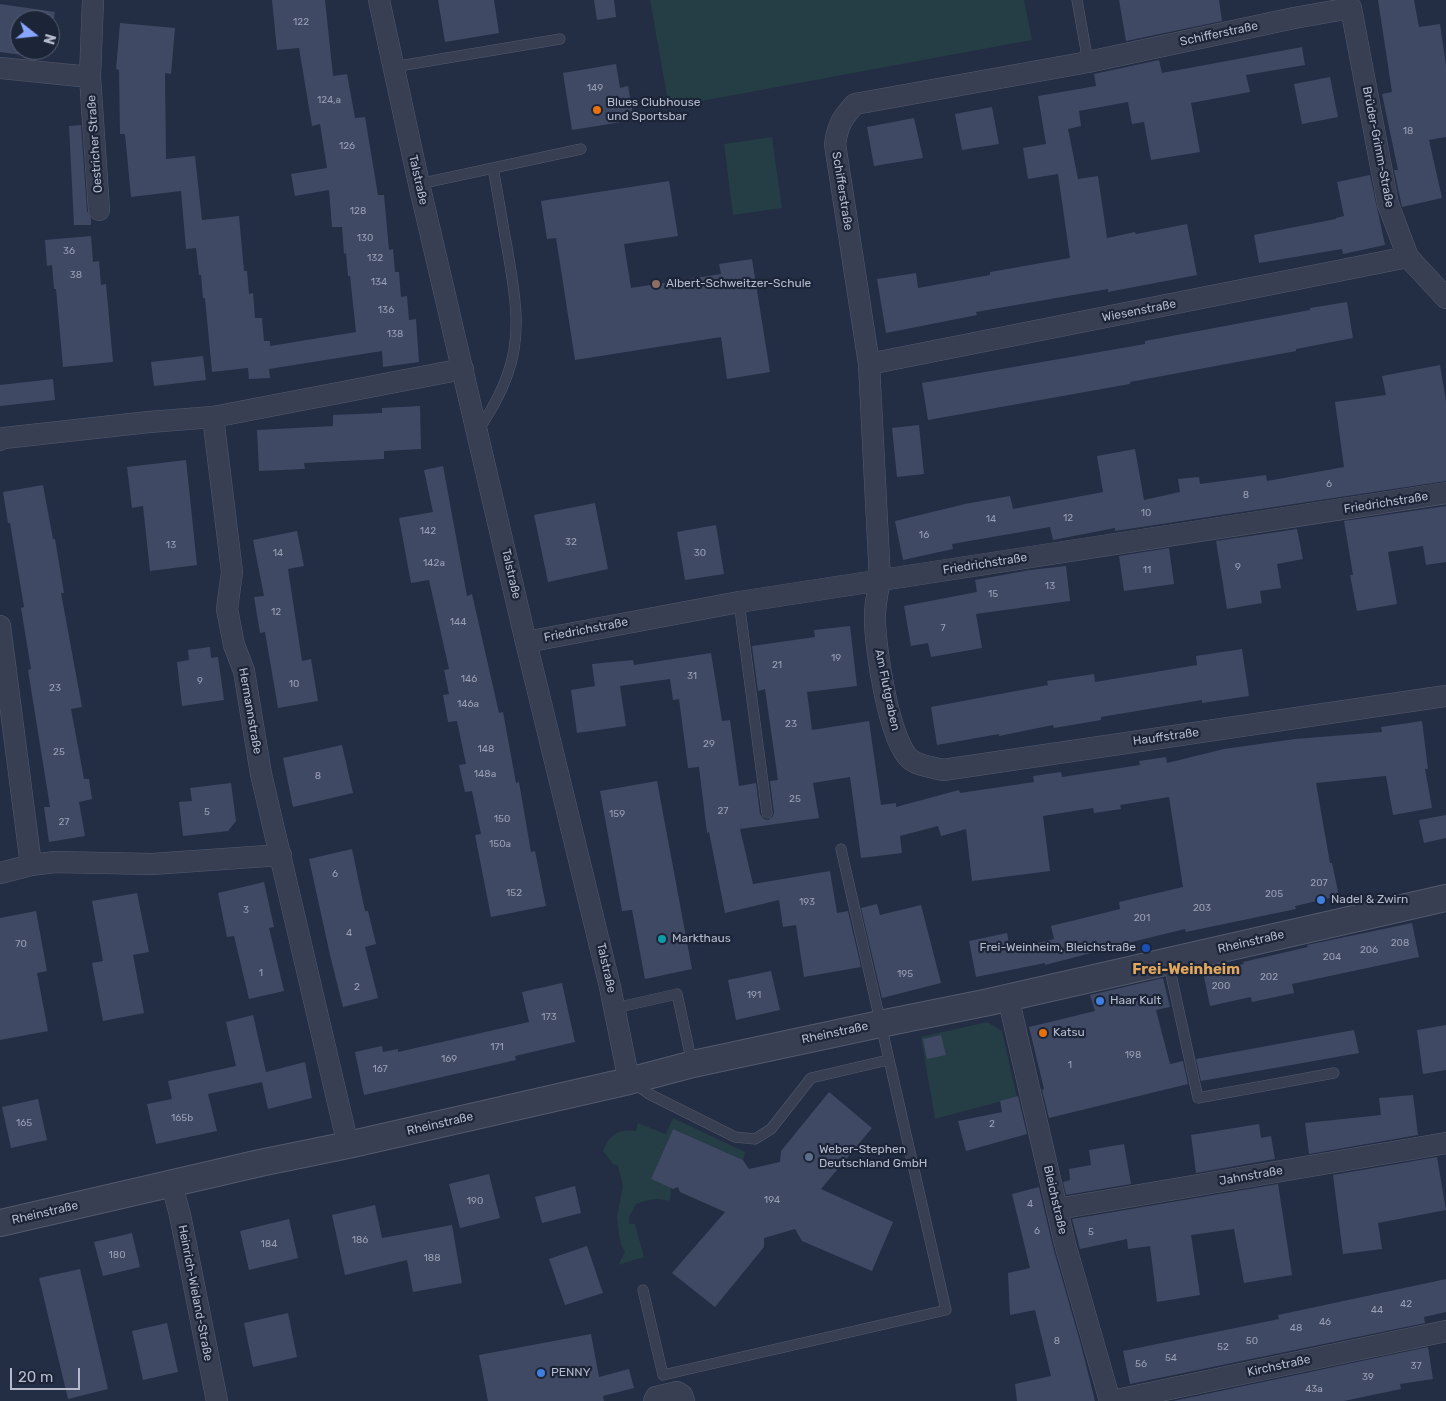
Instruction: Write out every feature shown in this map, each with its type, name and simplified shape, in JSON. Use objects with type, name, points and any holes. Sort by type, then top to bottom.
[{"type":"street","name":"Oestricher Straße","points":[[93,0],[90,77],[99,210]]},
{"type":"street","name":"Talstraße","points":[[379,0],[419,184],[464,369],[526,642],[615,1008],[629,1081]]},
{"type":"street","name":"Brüder-Grimm-Straße","points":[[1292,9],[1351,4],[1388,204],[1408,258],[1446,298]]},
{"type":"street","name":"Schifferstraße","points":[[880,580],[863,364],[835,144],[838,129],[844,116],[856,104],[1088,62],[1292,9]]},
{"type":"street","name":"Oestricher Straße","points":[[0,68],[90,77]]},
{"type":"street","name":"Wiesenstraße","points":[[863,364],[1408,258]]},
{"type":"street","points":[[0,440],[139,423],[214,417],[464,369]]},
{"type":"street","name":"Hermannstraße","points":[[214,417],[232,572],[227,609],[234,645],[244,672],[261,774],[348,1145]]},
{"type":"street","name":"Friedrichstraße","points":[[526,642],[739,602],[1446,493]]},
{"type":"street","name":"Am Flutgraben","points":[[880,580],[874,615],[879,665],[897,741]]},
{"type":"street","points":[[0,626],[31,865]]},
{"type":"street","name":"Hauffstraße","points":[[897,741],[910,759],[922,765],[943,770],[1446,696]]},
{"type":"street","points":[[0,873],[31,865],[55,862],[152,864],[281,855]]},
{"type":"street","name":"Rheinstraße","points":[[0,1223],[629,1081],[692,1064],[1008,997],[1446,898]]},
{"type":"street","name":"Bleichstraße","points":[[1008,997],[1065,1244],[1111,1401]]},
{"type":"street","name":"Jahnstraße","points":[[1057,1209],[1446,1142]]},
{"type":"street","name":"Heinrich-Wieland-Straße","points":[[172,1184],[180,1215],[217,1401]]},
{"type":"street","name":"Kirchstraße","points":[[1111,1401],[1446,1331]]},
{"type":"street","points":[[654,1401],[656,1397],[677,1392],[681,1393],[684,1401]]},
{"type":"lane","points":[[1077,0],[1088,62]]},
{"type":"lane","points":[[393,67],[560,39]]},
{"type":"lane","points":[[419,184],[581,149]]},
{"type":"lane","points":[[478,432],[495,404],[509,371],[516,338],[517,308],[493,168]]},
{"type":"lane","points":[[739,602],[767,813]]},
{"type":"lane","name":"Rheinstraße","points":[[841,849],[880,1024]]},
{"type":"lane","points":[[1168,960],[1198,1098],[1334,1073]]},
{"type":"lane","points":[[615,1008],[678,994],[692,1064]]},
{"type":"lane","points":[[643,1290],[663,1375],[946,1310],[880,1024]]},
{"type":"lane","points":[[629,1081],[649,1094],[736,1137],[755,1139],[771,1128],[811,1078],[888,1060]]},
{"type":"shaded area","points":[[650,0],[1024,0],[1032,40],[669,107]]},
{"type":"shaded area","points":[[772,137],[782,208],[733,215],[724,144]]},
{"type":"shaded area","points":[[987,1022],[1002,1031],[1017,1097],[935,1119],[921,1037]]},
{"type":"shaded area","points":[[673,1118],[745,1152],[743,1160],[673,1129],[651,1179],[671,1188],[670,1201],[653,1200],[636,1204],[629,1217],[629,1224],[635,1224],[644,1257],[618,1265],[625,1252],[621,1245],[617,1216],[623,1186],[618,1166],[613,1164],[603,1151],[605,1145],[615,1134],[625,1131],[636,1131],[638,1123],[666,1134]]},
{"type":"building","points":[[272,0],[325,0],[333,76],[347,74],[355,118],[365,117],[378,195],[384,195],[389,250],[393,249],[395,272],[399,272],[401,297],[407,296],[409,320],[416,319],[419,362],[383,367],[382,351],[269,369],[270,378],[249,379],[248,368],[212,372],[205,298],[203,298],[196,248],[186,249],[181,191],[131,197],[125,134],[120,134],[119,70],[116,69],[120,23],[175,28],[171,74],[165,73],[166,159],[195,156],[202,220],[239,216],[244,271],[247,271],[249,294],[253,293],[255,318],[262,318],[264,341],[270,341],[270,346],[356,332],[350,276],[348,276],[346,253],[344,254],[342,227],[332,227],[329,190],[295,196],[291,174],[327,168],[320,124],[312,126],[299,48],[277,50]]},
{"type":"building","points":[[438,0],[494,0],[499,33],[445,42]]},
{"type":"building","points":[[594,0],[614,0],[616,17],[597,20]]},
{"type":"building","points":[[1119,0],[1219,0],[1222,21],[1126,41]]},
{"type":"building","points":[[1378,0],[1414,0],[1419,27],[1440,24],[1446,65],[1446,137],[1429,140],[1442,198],[1402,207],[1394,170],[1398,170],[1382,94],[1392,92]]},
{"type":"building","points":[[0,4],[41,10],[10,10],[10,53],[0,52]]},
{"type":"building","points":[[1302,47],[1305,65],[1246,75],[1250,92],[1191,103],[1200,152],[1151,160],[1144,122],[1132,124],[1128,102],[1079,111],[1081,126],[1068,129],[1078,179],[1098,176],[1107,238],[1187,224],[1197,275],[1108,292],[1108,289],[976,312],[977,315],[886,333],[877,279],[916,273],[918,288],[990,275],[990,272],[1070,258],[1058,174],[1028,179],[1023,148],[1046,144],[1038,96],[1096,86],[1094,74],[1159,60],[1162,73]]},
{"type":"building","points":[[616,64],[620,88],[628,86],[634,120],[572,130],[563,73]]},
{"type":"building","points":[[1330,77],[1338,117],[1302,124],[1294,84]]},
{"type":"building","points":[[992,107],[999,144],[962,150],[955,114]]},
{"type":"building","points":[[914,118],[923,158],[874,166],[867,127]]},
{"type":"building","points":[[81,125],[87,211],[91,219],[91,225],[74,225],[69,126]]},
{"type":"building","points":[[1370,175],[1385,245],[1343,254],[1342,249],[1259,263],[1254,235],[1344,216],[1337,182]]},
{"type":"building","points":[[669,181],[678,236],[624,244],[631,288],[721,274],[719,264],[752,259],[770,372],[727,379],[721,337],[575,360],[556,238],[547,239],[541,201]]},
{"type":"building","points":[[91,236],[93,262],[99,261],[101,285],[106,284],[113,362],[63,367],[56,289],[54,289],[52,265],[47,266],[45,240]]},
{"type":"building","points":[[1347,302],[1353,338],[1296,349],[1296,351],[1130,382],[1130,384],[928,420],[922,383],[1145,344],[1145,341]]},
{"type":"building","points":[[203,356],[206,380],[154,386],[151,362]]},
{"type":"building","points":[[1440,365],[1446,401],[1446,481],[1115,531],[1115,528],[1053,540],[1050,527],[952,544],[953,549],[903,560],[895,521],[965,504],[1010,496],[1013,509],[1103,492],[1097,456],[1135,449],[1144,500],[1180,492],[1178,479],[1199,477],[1200,484],[1266,475],[1267,481],[1344,467],[1335,402],[1386,395],[1382,376]]},
{"type":"building","points":[[53,379],[55,400],[0,406],[0,385]]},
{"type":"building","points":[[420,406],[421,449],[384,451],[384,459],[304,463],[305,469],[259,471],[257,430],[333,426],[333,415],[382,413],[382,408]]},
{"type":"building","points":[[919,425],[924,474],[897,477],[892,428]]},
{"type":"building","points":[[186,460],[197,565],[150,571],[143,506],[132,508],[127,467]]},
{"type":"building","points":[[443,466],[467,596],[472,594],[499,713],[503,712],[516,783],[519,782],[531,852],[535,851],[546,906],[491,917],[475,835],[481,834],[472,791],[465,792],[459,765],[466,764],[457,721],[448,722],[443,695],[449,694],[444,670],[449,669],[429,580],[411,583],[399,518],[433,512],[424,470]]},
{"type":"building","points":[[43,485],[53,539],[55,539],[64,593],[61,593],[82,707],[71,709],[84,779],[89,779],[92,799],[79,802],[85,836],[49,842],[44,807],[50,807],[28,670],[31,669],[21,608],[24,607],[3,492]]},
{"type":"building","points":[[595,503],[608,569],[548,582],[534,515]]},
{"type":"building","points":[[1446,506],[1446,562],[1426,565],[1423,546],[1388,552],[1397,604],[1357,611],[1350,575],[1353,575],[1344,521]]},
{"type":"building","points":[[716,525],[724,574],[685,580],[677,532]]},
{"type":"building","points":[[1297,529],[1303,559],[1277,564],[1281,588],[1260,591],[1262,603],[1227,609],[1216,541]]},
{"type":"building","points":[[297,531],[304,566],[288,569],[302,661],[311,659],[318,701],[278,708],[265,632],[260,633],[254,597],[264,596],[253,540]]},
{"type":"building","points":[[1169,548],[1174,584],[1124,591],[1119,556]]},
{"type":"building","points":[[1066,566],[1070,601],[976,614],[982,648],[931,657],[928,643],[911,646],[904,606],[977,592],[975,580],[1030,570]]},
{"type":"building","points":[[850,626],[857,686],[807,692],[812,730],[869,721],[881,805],[896,803],[896,807],[959,790],[960,793],[1034,782],[1033,776],[1061,772],[1062,777],[1140,765],[1139,761],[1166,757],[1167,763],[1224,749],[1295,739],[1382,732],[1381,727],[1422,721],[1428,769],[1425,769],[1432,808],[1393,815],[1386,776],[1316,783],[1330,863],[1332,863],[1339,896],[1295,906],[1296,909],[1186,932],[1185,929],[1045,965],[1045,963],[976,977],[969,941],[1007,933],[1010,950],[1054,939],[1051,926],[1120,909],[1119,902],[1183,887],[1169,797],[1120,805],[1121,809],[1094,813],[1093,808],[1043,816],[1050,871],[972,881],[966,829],[941,836],[938,826],[900,836],[902,853],[861,858],[850,777],[813,783],[819,818],[740,829],[753,884],[830,871],[837,913],[848,911],[861,967],[804,977],[796,925],[783,927],[779,900],[725,913],[709,832],[707,833],[699,767],[688,768],[679,699],[673,700],[670,679],[620,686],[626,726],[577,733],[571,690],[595,686],[592,664],[633,660],[634,665],[711,653],[722,721],[730,720],[739,786],[756,783],[760,814],[764,819],[768,820],[774,813],[770,781],[778,780],[765,689],[758,691],[752,646],[815,637],[814,630]]},
{"type":"building","points":[[210,647],[211,658],[218,657],[224,700],[182,706],[177,662],[189,660],[188,650]]},
{"type":"building","points":[[1242,649],[1249,696],[1202,703],[1202,700],[1101,717],[1101,720],[1054,728],[1053,725],[999,736],[999,734],[937,745],[931,707],[1048,685],[1047,681],[1094,674],[1095,682],[1197,665],[1196,656]]},
{"type":"building","points":[[342,745],[353,793],[293,807],[283,758]]},
{"type":"building","points":[[657,781],[692,969],[645,979],[632,910],[622,911],[600,791]]},
{"type":"building","points":[[231,783],[236,821],[228,831],[183,836],[179,802],[192,801],[190,788]]},
{"type":"building","points":[[1446,815],[1446,838],[1424,843],[1419,820]]},
{"type":"building","points":[[352,849],[365,911],[368,911],[376,944],[365,947],[378,998],[343,1007],[309,859]]},
{"type":"building","points":[[264,882],[274,927],[269,928],[284,991],[249,999],[234,936],[227,937],[218,893]]},
{"type":"building","points":[[137,893],[149,952],[133,955],[144,1013],[103,1021],[92,963],[103,961],[92,901]]},
{"type":"building","points":[[877,904],[880,915],[921,905],[941,983],[882,998],[861,908]]},
{"type":"building","points":[[36,911],[47,971],[37,973],[48,1031],[0,1040],[0,918]]},
{"type":"building","points":[[1412,923],[1419,957],[1292,984],[1294,993],[1252,1002],[1251,997],[1210,1006],[1203,972],[1244,964],[1243,962],[1308,947],[1307,945]]},
{"type":"building","points":[[771,971],[780,1010],[736,1020],[728,980]]},
{"type":"building","points":[[1163,978],[1170,1007],[1156,1010],[1170,1064],[1183,1061],[1188,1084],[1049,1118],[1029,1027],[1095,1011],[1090,995]]},
{"type":"building","points":[[562,983],[575,1042],[515,1056],[516,1060],[364,1095],[355,1052],[382,1046],[383,1052],[398,1049],[398,1052],[529,1022],[522,992]]},
{"type":"building","points":[[253,1015],[266,1072],[305,1062],[312,1098],[268,1109],[262,1082],[208,1094],[217,1131],[156,1144],[147,1104],[172,1099],[168,1081],[236,1066],[226,1022]]},
{"type":"building","points":[[1446,1025],[1446,1070],[1423,1074],[1417,1030]]},
{"type":"building","points":[[1354,1030],[1359,1053],[1201,1081],[1196,1059]]},
{"type":"building","points":[[941,1035],[946,1055],[927,1059],[923,1039]]},
{"type":"building","points":[[829,1092],[872,1128],[821,1189],[893,1222],[872,1271],[802,1241],[795,1229],[764,1238],[764,1247],[715,1307],[672,1273],[725,1212],[680,1192],[678,1187],[673,1189],[651,1179],[673,1129],[743,1160],[749,1169],[780,1162],[781,1151]]},
{"type":"building","points":[[1413,1095],[1418,1135],[1309,1154],[1305,1123],[1381,1115],[1379,1098]]},
{"type":"building","points":[[1018,1096],[1027,1134],[966,1151],[958,1121],[1002,1112],[1000,1101]]},
{"type":"building","points":[[38,1099],[47,1140],[11,1148],[2,1107]]},
{"type":"building","points":[[1259,1124],[1261,1138],[1271,1136],[1275,1159],[1196,1173],[1191,1135]]},
{"type":"building","points":[[1124,1144],[1131,1184],[1066,1195],[1063,1182],[1070,1180],[1069,1169],[1091,1165],[1089,1150]]},
{"type":"building","points":[[1437,1157],[1446,1210],[1378,1223],[1382,1249],[1343,1254],[1333,1175]]},
{"type":"building","points":[[489,1174],[500,1218],[460,1228],[449,1184]]},
{"type":"building","points":[[1278,1184],[1292,1275],[1244,1283],[1234,1229],[1191,1235],[1200,1295],[1157,1302],[1150,1246],[1128,1249],[1127,1239],[1080,1249],[1072,1219]]},
{"type":"building","points":[[575,1186],[581,1213],[542,1223],[535,1197]]},
{"type":"building","points":[[1039,1187],[1053,1247],[1095,1401],[1017,1401],[1015,1384],[1051,1376],[1035,1310],[1010,1315],[1008,1273],[1030,1268],[1012,1194]]},
{"type":"building","points":[[375,1205],[382,1238],[452,1225],[462,1283],[413,1292],[407,1260],[345,1275],[332,1215]]},
{"type":"building","points":[[289,1219],[298,1258],[249,1270],[240,1231]]},
{"type":"building","points":[[132,1233],[140,1267],[103,1276],[94,1242]]},
{"type":"building","points":[[587,1246],[603,1293],[565,1305],[549,1259]]},
{"type":"building","points":[[80,1269],[108,1389],[68,1399],[39,1278]]},
{"type":"building","points":[[1446,1279],[1446,1312],[1424,1317],[1425,1323],[1130,1384],[1123,1351],[1279,1319],[1278,1315]]},
{"type":"building","points":[[288,1313],[297,1357],[253,1367],[244,1323]]},
{"type":"building","points":[[167,1323],[178,1372],[143,1380],[132,1331]]},
{"type":"building","name":"PENNY","points":[[591,1334],[599,1377],[629,1369],[634,1388],[603,1396],[604,1401],[488,1401],[479,1355]]},
{"type":"building","points":[[1428,1347],[1433,1379],[1400,1384],[1401,1389],[1344,1401],[1173,1401]]},
{"type":"place","name":"Blues Clubhouse und Sportsbar","points":[[597,110]]},
{"type":"place","name":"Albert-Schweitzer-Schule","points":[[656,284]]},
{"type":"place","name":"Nadel & Zwirn","points":[[1321,900]]},
{"type":"place","name":"Markthaus","points":[[662,939]]},
{"type":"place","name":"Frei-Weinheim, Bleichstraße","points":[[1146,948]]},
{"type":"place","name":"Haar Kult","points":[[1100,1001]]},
{"type":"place","name":"Katsu","points":[[1043,1033]]},
{"type":"place","name":"Weber-Stephen Deutschland GmbH","points":[[809,1157]]},
{"type":"place","name":"PENNY","points":[[541,1373]]},
{"type":"district","name":"Frei-Weinheim","points":[[1186,970]]}]
